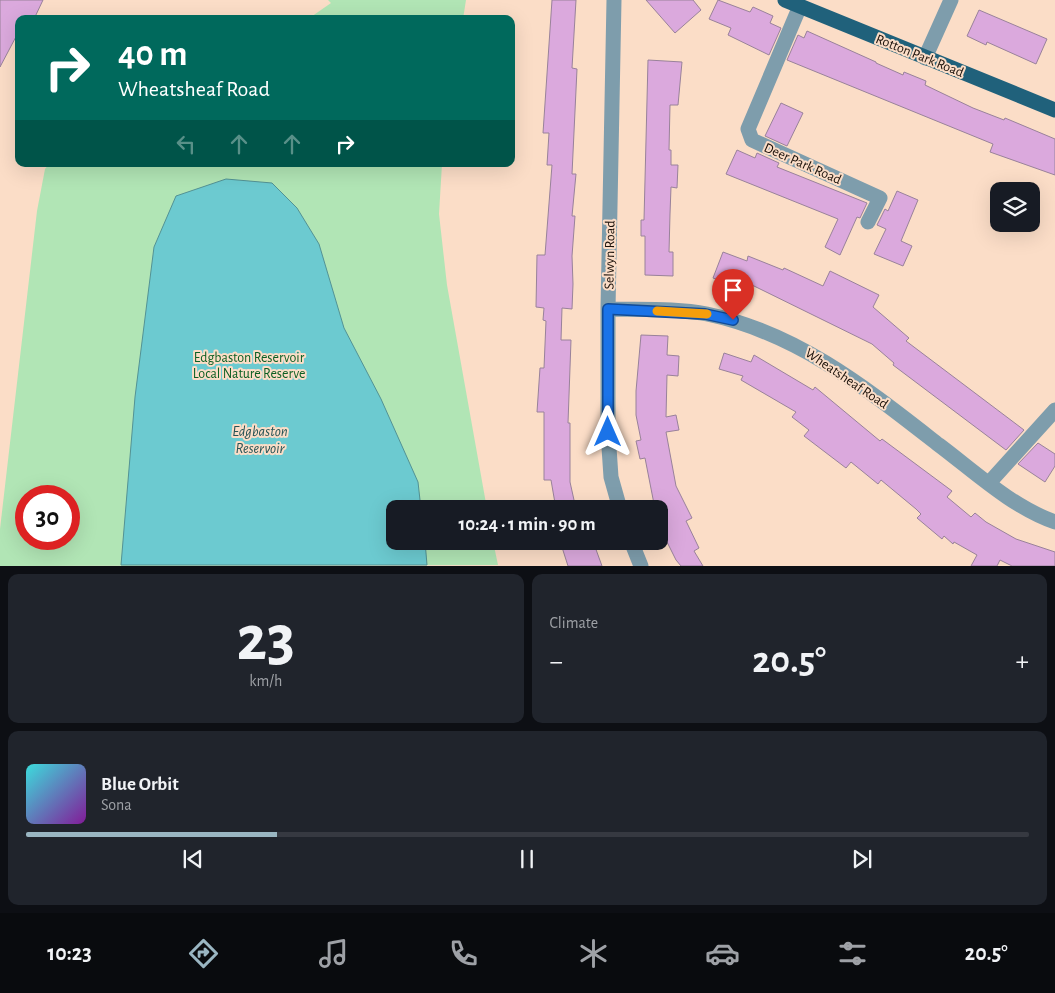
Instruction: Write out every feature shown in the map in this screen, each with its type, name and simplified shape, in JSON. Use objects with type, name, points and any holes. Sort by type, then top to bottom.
[{"type":"main road","name":"Rotton Park Road","points":[[784,0],[1055,110]]},
{"type":"street","name":"Selwyn Road","points":[[614,0],[608,309],[610,477],[617,500]]},
{"type":"street","points":[[925,58],[951,0]]},
{"type":"street","name":"Deer Park Road","points":[[800,6],[748,129],[752,140],[880,198],[868,222]]},
{"type":"street","name":"Wheatsheaf Road","points":[[608,309],[705,314],[748,324],[781,337],[861,384],[989,483],[1039,517],[1055,522]]},
{"type":"street","points":[[989,483],[1055,410]]},
{"type":"street","points":[[635,550],[641,566]]},
{"type":"green space","points":[[328,0],[466,0],[464,15],[314,15],[331,3]]},
{"type":"green space","name":"Edgbaston Reservoir Local Nature Reserve","points":[[47,167],[442,167],[439,214],[447,285],[485,500],[386,500],[386,550],[495,550],[498,565],[0,566],[0,529],[37,211]]},
{"type":"water","name":"Edgbaston Reservoir","points":[[226,179],[272,183],[297,208],[319,244],[344,328],[381,399],[418,482],[420,500],[386,500],[386,550],[426,550],[427,565],[121,565],[135,397],[154,247],[176,196]]},
{"type":"building","points":[[0,0],[43,0],[36,15],[15,15],[15,39],[0,67]]},
{"type":"building","points":[[552,0],[576,0],[572,68],[577,69],[572,174],[576,174],[572,216],[575,216],[572,256],[572,309],[562,308],[561,340],[571,340],[568,423],[570,423],[570,482],[574,500],[554,500],[551,480],[544,480],[544,412],[537,412],[540,368],[544,368],[546,321],[543,320],[544,308],[536,307],[537,255],[545,255],[552,165],[547,165],[549,133],[543,133]]},
{"type":"building","points":[[646,0],[693,0],[701,10],[675,33]]},
{"type":"building","points":[[718,0],[750,12],[753,7],[773,16],[770,23],[781,28],[769,55],[728,35],[731,28],[709,19]]},
{"type":"building","points":[[979,10],[1047,39],[1036,64],[987,42],[986,45],[967,36]]},
{"type":"building","points":[[807,31],[903,75],[904,72],[926,81],[925,85],[973,108],[1004,120],[1005,118],[1055,139],[1055,175],[990,152],[993,144],[787,60],[798,35],[804,38]]},
{"type":"building","points":[[648,60],[682,62],[678,105],[670,105],[669,150],[671,150],[671,165],[678,165],[677,188],[671,187],[669,252],[673,252],[673,276],[645,275],[645,236],[641,236],[641,220],[644,220]]},
{"type":"building","points":[[781,103],[803,113],[787,146],[765,136]]},
{"type":"building","points":[[737,150],[755,158],[757,153],[779,163],[777,167],[867,203],[860,218],[857,217],[840,255],[825,247],[838,219],[726,174]]},
{"type":"building","points":[[897,191],[918,200],[901,241],[912,246],[903,266],[874,254],[886,229],[877,225],[885,209],[888,211]]},
{"type":"building","points":[[723,252],[747,261],[748,256],[783,270],[784,268],[823,286],[830,271],[879,295],[873,307],[909,338],[906,341],[1024,430],[1006,450],[893,365],[894,363],[872,344],[754,286],[735,279],[734,282],[728,280],[727,283],[713,278]]},
{"type":"building","points":[[641,335],[668,336],[667,355],[679,356],[678,376],[667,375],[666,417],[676,415],[679,430],[666,432],[676,486],[692,518],[686,521],[699,548],[694,551],[703,566],[681,566],[668,544],[668,500],[653,500],[645,458],[640,459],[636,441],[641,440],[636,415]]},
{"type":"building","points":[[724,353],[751,362],[754,355],[813,390],[815,387],[880,441],[882,439],[952,491],[947,497],[971,517],[975,513],[986,522],[1016,539],[1055,552],[1055,566],[1012,566],[1000,560],[997,566],[971,566],[977,555],[954,542],[953,544],[944,536],[942,539],[917,518],[921,514],[916,509],[881,480],[878,484],[851,462],[846,468],[804,436],[809,430],[792,417],[796,412],[741,380],[743,376],[719,369]]},
{"type":"building","points":[[1038,443],[1055,454],[1055,466],[1045,482],[1018,464]]},
{"type":"building","points":[[563,550],[596,550],[602,566],[568,566]]},
{"type":"slow traffic","points":[[657,311],[707,314]]},
{"type":"route","points":[[608,432],[608,309],[705,314],[733,320]]}]
